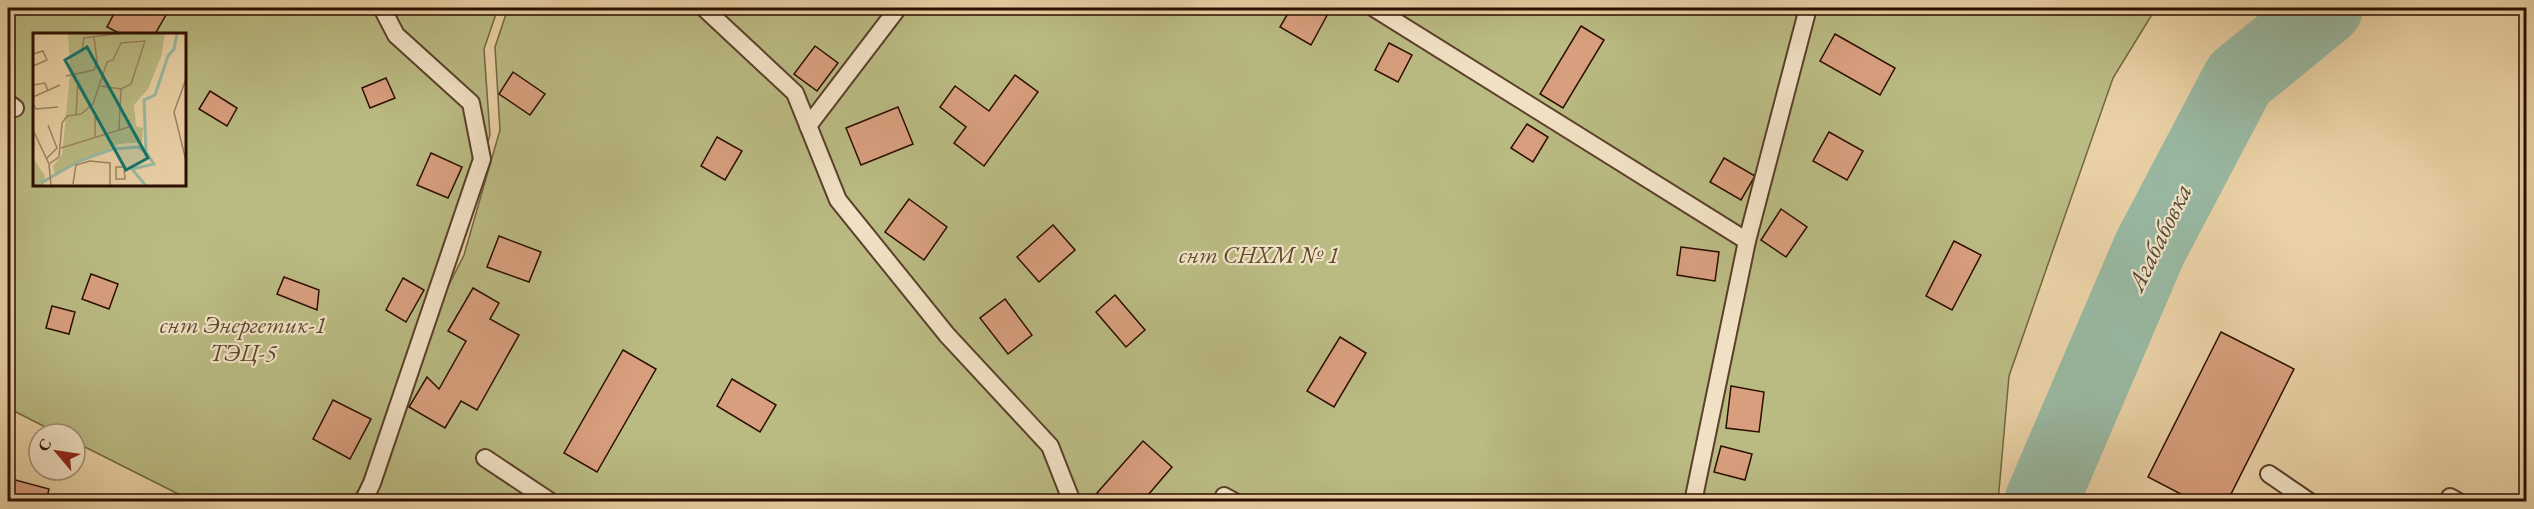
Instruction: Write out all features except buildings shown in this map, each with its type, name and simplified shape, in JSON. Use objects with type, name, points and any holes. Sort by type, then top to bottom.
[{"type":"lane","points":[[363,501],[372,483],[482,159],[471,103],[396,35],[382,8]]},
{"type":"lane","points":[[704,8],[795,93],[838,200],[947,335],[1050,446],[1072,501]]},
{"type":"lane","points":[[808,126],[898,8]]},
{"type":"lane","points":[[1374,8],[1747,241]]},
{"type":"lane","points":[[1693,501],[1747,241],[1808,8]]},
{"type":"lane","points":[[485,458],[551,501]]},
{"type":"lane","points":[[2269,474],[2310,501]]},
{"type":"lane","points":[[2448,501],[2450,496],[2460,501]]},
{"type":"green space","name":"снт СНХМ № 1","points":[[8,8],[498,8],[484,49],[490,135],[454,256],[421,340],[464,255],[500,130],[495,47],[508,8],[2156,8],[2113,78],[2009,376],[1998,502],[362,501],[411,363],[363,481],[352,501],[192,501],[87,448],[87,422],[35,422],[8,408]]},
{"type":"waterway","name":"Агабабовка","points":[[2041,502],[2150,248],[2239,79],[2326,8]]},
{"type":"park label","name":"снт Энергетик-1 ТЭЦ-5","points":[[243,338]]}]
